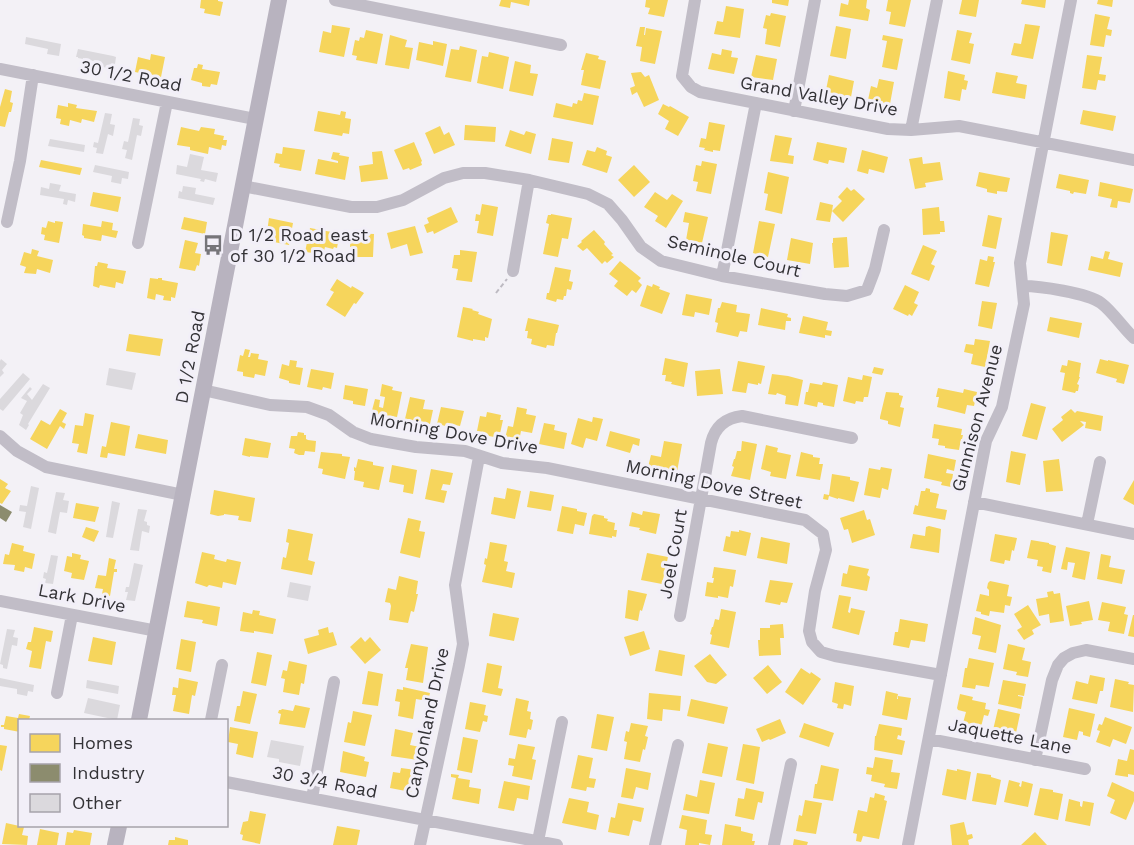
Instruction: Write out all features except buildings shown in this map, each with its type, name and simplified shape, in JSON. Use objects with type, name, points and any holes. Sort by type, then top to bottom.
[{"type":"main road","name":"D 1/2 Road","points":[[139,719],[279,0]]},
{"type":"main road","points":[[115,845],[119,827]]},
{"type":"street","points":[[335,0],[561,45]]},
{"type":"street","name":"Grand Valley Drive","points":[[695,0],[682,76],[691,87],[700,92],[888,129],[911,130],[959,126],[1134,160]]},
{"type":"street","points":[[794,111],[815,0]]},
{"type":"street","points":[[911,130],[937,0]]},
{"type":"street","name":"Gunnison Avenue","points":[[908,845],[986,441],[1002,407],[1024,304],[1020,263],[1071,0]]},
{"type":"street","name":"30 1/2 Road","points":[[0,69],[255,119]]},
{"type":"street","points":[[7,222],[20,161],[33,75]]},
{"type":"street","points":[[138,243],[167,102]]},
{"type":"street","points":[[722,276],[756,103]]},
{"type":"street","name":"Seminole Court","points":[[243,186],[351,207],[377,207],[403,201],[444,178],[463,173],[485,172],[529,180],[588,194],[608,204],[641,247],[661,261],[722,276],[847,296],[867,290],[875,269],[884,230]]},
{"type":"street","points":[[513,271],[529,180]]},
{"type":"street","points":[[1023,286],[1087,297],[1101,303],[1134,338]]},
{"type":"street","name":"Morning Dove Drive","points":[[203,390],[270,405],[307,406],[329,415],[353,432],[371,439],[416,447],[465,451],[502,464],[547,468],[599,479]]},
{"type":"street","name":"Joel Court","points":[[680,616],[713,435],[720,425],[730,418],[742,416],[852,438]]},
{"type":"street","points":[[0,436],[17,451],[46,467],[183,495]]},
{"type":"street","name":"Canyonland Drive","points":[[420,845],[463,644],[455,585],[479,457]]},
{"type":"street","points":[[1088,524],[1100,462]]},
{"type":"street","name":"Morning Dove Street","points":[[599,479],[805,520],[823,534],[826,550],[815,591],[809,631],[812,642],[821,652],[835,656],[941,675]]},
{"type":"street","points":[[974,502],[1134,534]]},
{"type":"street","name":"Lark Drive","points":[[0,601],[156,631]]},
{"type":"street","points":[[57,693],[72,615]]},
{"type":"street","points":[[1035,760],[1053,680],[1058,665],[1064,658],[1086,650],[1134,659]]},
{"type":"street","points":[[211,719],[222,665]]},
{"type":"street","points":[[312,798],[334,682]]},
{"type":"street","points":[[538,841],[562,722]]},
{"type":"street","name":"Jaquette Lane","points":[[929,739],[1085,769]]},
{"type":"street","points":[[655,845],[678,745]]},
{"type":"street","points":[[774,845],[791,764]]},
{"type":"street","name":"30 3/4 Road","points":[[228,782],[557,845]]},
{"type":"place","name":"D 1/2 Road east of 30 1/2 Road","points":[[213,245]]}]
